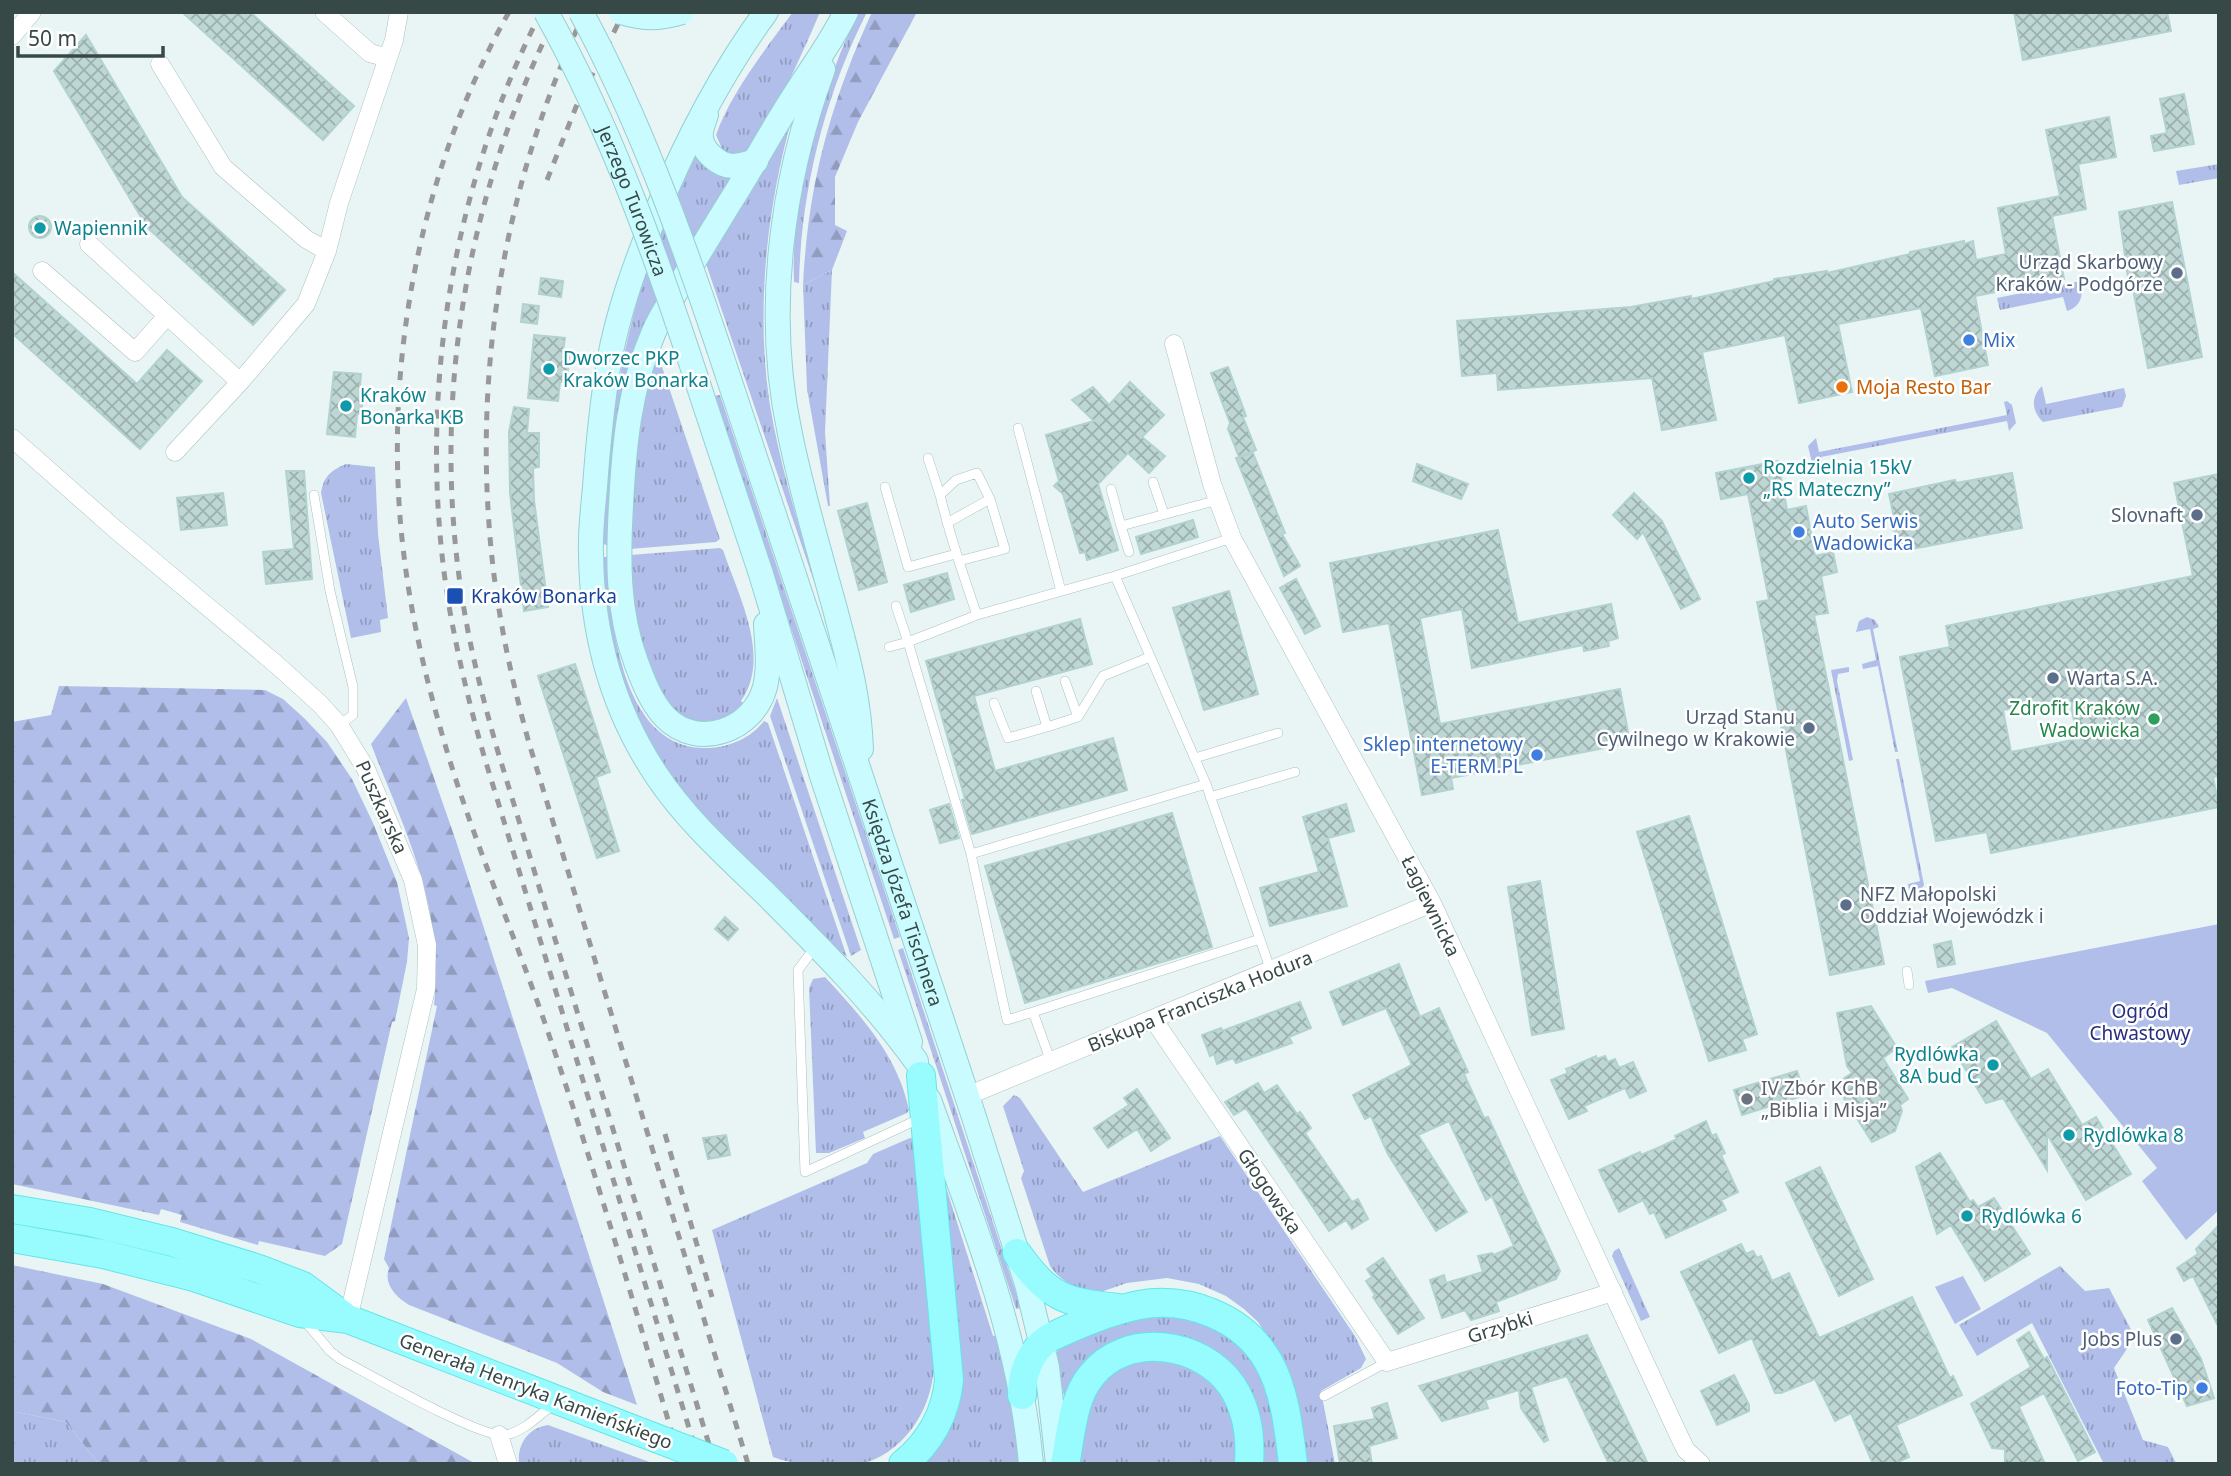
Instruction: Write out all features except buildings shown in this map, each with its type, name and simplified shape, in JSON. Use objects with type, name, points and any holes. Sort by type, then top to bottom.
[{"type":"main road","name":"Jerzego Turowicza","points":[[546,12],[587,90],[622,171],[658,264],[702,396]]},
{"type":"main road","name":"Jerzego Turowicza","points":[[581,12],[649,154],[719,349]]},
{"type":"main road","points":[[621,12],[642,18],[663,18],[682,12]]},
{"type":"main road","points":[[766,12],[711,97],[674,168],[635,265],[610,359],[599,428],[590,551],[595,614],[615,697],[633,736],[669,793],[699,827],[843,971],[896,1034],[918,1068],[925,1116],[949,1380],[947,1396],[936,1426],[918,1450],[903,1464]]},
{"type":"main road","points":[[846,12],[805,122],[786,212],[780,260],[779,354],[789,433],[854,678],[860,728],[862,781]]},
{"type":"main road","points":[[761,574],[768,670],[760,700],[740,724],[722,732],[699,734],[681,728],[664,716],[647,689],[635,660],[625,621],[618,552],[625,438],[637,377],[653,333],[695,259],[795,94],[835,36]]},
{"type":"main road","points":[[711,97],[700,136],[704,149],[714,159],[726,165],[756,161]]},
{"type":"main road","name":"Księdza Józefa Tischnera","points":[[719,349],[1017,1253],[1042,1342],[1055,1419],[1058,1464]]},
{"type":"main road","name":"Księdza Józefa Tischnera","points":[[702,396],[918,1068],[1007,1322],[1022,1395],[1031,1464]]},
{"type":"main road","name":"Generała Henryka Kamieńskiego","points":[[12,1209],[90,1222],[240,1263],[303,1286],[348,1319]]},
{"type":"main road","name":"Generała Henryka Kamieńskiego","points":[[12,1238],[103,1254],[194,1277],[300,1313],[348,1319],[724,1464]]},
{"type":"main road","points":[[1017,1253],[1037,1278],[1060,1297],[1075,1303],[1125,1308]]},
{"type":"main road","points":[[1022,1395],[1027,1364],[1042,1342],[1063,1331],[1125,1308],[1148,1304],[1185,1305],[1223,1318],[1241,1329],[1268,1362],[1289,1431],[1293,1464]]},
{"type":"main road","points":[[1065,1464],[1076,1409],[1091,1376],[1098,1368],[1119,1355],[1152,1347],[1175,1349],[1198,1357],[1215,1368],[1230,1384],[1245,1415],[1249,1437],[1249,1464]]},
{"type":"street","points":[[12,36],[32,12]]},
{"type":"street","points":[[324,12],[370,53],[388,58]]},
{"type":"street","points":[[175,453],[306,304],[327,251],[388,58],[399,12]]},
{"type":"street","points":[[160,64],[223,167],[306,239],[327,251]]},
{"type":"street","points":[[89,244],[240,382]]},
{"type":"street","points":[[43,271],[135,352],[167,316]]},
{"type":"street","name":"Łagiewnicka","points":[[1174,344],[1218,500],[1232,538],[1432,904],[1686,1451],[1701,1464]]},
{"type":"street","name":"Puszkarska","points":[[12,438],[115,529],[241,634],[307,692],[339,725],[366,769],[403,851],[418,897],[427,957],[424,1005],[348,1319]]},
{"type":"street","name":"Biskupa Franciszka Hodura","points":[[967,1096],[1432,904]]},
{"type":"street","name":"Głogowska","points":[[1153,1019],[1387,1362]]},
{"type":"street","name":"Grzybki","points":[[1387,1362],[1613,1292]]},
{"type":"street","points":[[499,1435],[509,1464]]},
{"type":"lane","points":[[1018,428],[1061,591]]},
{"type":"lane","points":[[928,458],[957,558],[977,615]]},
{"type":"lane","points":[[885,486],[908,567],[1005,549],[990,499],[977,473],[956,480],[940,495]]},
{"type":"lane","points":[[1153,482],[1164,514]]},
{"type":"lane","points":[[1111,489],[1129,552]]},
{"type":"lane","points":[[314,495],[330,591],[352,687],[354,715],[339,725]]},
{"type":"lane","points":[[947,523],[990,499]]},
{"type":"lane","points":[[1121,526],[1218,500]]},
{"type":"lane","points":[[888,647],[977,615],[1115,576],[1232,538]]},
{"type":"lane","points":[[1115,576],[1206,784],[1271,972]]},
{"type":"lane","points":[[897,606],[971,855],[1007,1020],[1260,939]]},
{"type":"lane","points":[[994,703],[1008,738],[1046,727],[1077,716],[1102,676],[1150,656]]},
{"type":"lane","points":[[1065,681],[1077,716]]},
{"type":"lane","points":[[1036,691],[1046,727]]},
{"type":"lane","points":[[1195,758],[1278,733]]},
{"type":"lane","points":[[1210,797],[1295,772]]},
{"type":"lane","points":[[971,855],[1206,784]]},
{"type":"lane","points":[[817,944],[798,970],[805,1172],[925,1116]]},
{"type":"lane","points":[[1907,971],[1909,985]]},
{"type":"lane","points":[[1033,1012],[1051,1062]]},
{"type":"lane","points":[[300,1313],[340,1359],[447,1414],[499,1435],[514,1433],[559,1400]]},
{"type":"lane","points":[[1325,1396],[1387,1362]]},
{"type":"green space","points":[[793,12],[820,12],[786,88],[753,144],[741,153],[723,151],[716,135],[730,103]]},
{"type":"green space","points":[[858,12],[867,12],[839,76],[818,144],[805,213],[799,283],[794,282],[797,214],[811,144],[820,109]]},
{"type":"green space","points":[[872,12],[917,12],[858,122],[835,177],[835,225],[847,231],[832,270],[803,285],[810,213],[824,146],[844,79]]},
{"type":"green space","points":[[792,118],[776,187],[766,257],[765,364],[779,451],[822,605],[705,261]]},
{"type":"green space","points":[[694,152],[732,176],[674,275],[607,545],[603,544],[607,466],[625,349],[658,235]]},
{"type":"green space","points":[[2219,164],[2219,178],[2179,185],[2176,171]]},
{"type":"green space","points":[[832,270],[825,432],[828,506],[807,389],[803,285]]},
{"type":"green space","points":[[2081,281],[2080,299],[2076,306],[2067,311],[2063,297],[2000,310],[1997,298]]},
{"type":"green space","points":[[657,352],[720,539],[716,542],[630,549],[633,477],[642,404]]},
{"type":"green space","points":[[2042,386],[2046,404],[2124,388],[2126,396],[2122,407],[2043,422],[2036,413],[2034,404]]},
{"type":"green space","points":[[720,395],[900,937],[894,939],[714,396]]},
{"type":"green space","points":[[2004,402],[2012,405],[2016,423],[2009,431],[2007,421],[1821,457],[1823,468],[1812,463],[1808,446],[1816,438],[1819,452],[2007,415]]},
{"type":"green space","points":[[346,464],[375,467],[378,534],[388,618],[380,620],[381,632],[351,638],[321,493],[329,475]]},
{"type":"green space","points":[[720,548],[723,550],[749,626],[753,665],[750,684],[741,701],[745,705],[732,717],[698,723],[682,717],[662,696],[637,638],[630,555]]},
{"type":"green space","points":[[603,557],[607,557],[612,612],[625,675],[637,703],[653,726],[675,742],[712,748],[737,742],[752,733],[764,721],[768,723],[847,957],[815,929],[707,820],[667,772],[650,744],[624,686],[610,623]]},
{"type":"green space","points":[[1867,617],[1875,620],[1879,627],[1873,629],[1898,752],[1895,752],[1878,666],[1863,669],[1862,664],[1876,660],[1870,629],[1856,632],[1859,621]]},
{"type":"green space","points":[[1849,667],[1849,672],[1838,674],[1837,681],[1853,760],[1849,761],[1831,670]]},
{"type":"green space","points":[[59,686],[265,690],[283,699],[327,742],[352,779],[373,823],[397,882],[409,938],[407,962],[342,1244],[325,1256],[259,1241],[258,1245],[180,1222],[182,1215],[161,1209],[159,1215],[12,1184],[12,722],[51,715]]},
{"type":"green space","points":[[406,698],[456,841],[637,1405],[603,1392],[557,1363],[409,1305],[395,1294],[389,1285],[389,1268],[384,1259],[437,1006],[434,1005],[436,969],[428,902],[409,840],[371,744]]},
{"type":"green space","points":[[777,698],[861,950],[851,956],[770,716]]},
{"type":"green space","points":[[1896,759],[1899,759],[1924,885],[1916,891],[1909,890],[1908,884],[1920,881]]},
{"type":"green space","name":"Ogród Chwastowy","points":[[2219,924],[2219,1210],[2186,1240],[2142,1181],[2157,1168],[2047,1033],[1952,988],[1928,993],[1925,981]]},
{"type":"green space","points":[[903,948],[1021,1308],[1016,1309],[898,950]]},
{"type":"green space","points":[[825,977],[852,1007],[887,1054],[904,1090],[909,1110],[863,1132],[865,1138],[829,1153],[816,1153],[809,988],[813,979]]},
{"type":"green space","points":[[1014,1095],[1020,1098],[1083,1192],[1220,1136],[1355,1336],[1366,1359],[1361,1368],[1321,1391],[1335,1464],[1306,1464],[1279,1355],[1258,1322],[1226,1296],[1199,1284],[1167,1278],[1127,1283],[1092,1295],[1069,1284],[1054,1272],[1021,1178],[1024,1171],[1003,1106]]},
{"type":"green space","points":[[913,1139],[934,1356],[925,1406],[907,1435],[895,1447],[865,1463],[806,1464],[773,1457],[712,1230],[867,1163],[873,1154]]},
{"type":"green space","points":[[945,1184],[993,1336],[999,1335],[1021,1464],[918,1464],[934,1446]]},
{"type":"green space","points":[[1619,1248],[1650,1317],[1641,1321],[1612,1256]]},
{"type":"green space","points":[[12,1265],[103,1284],[251,1339],[476,1464],[99,1464],[66,1422],[12,1411]]},
{"type":"green space","points":[[2060,1266],[2085,1291],[2109,1288],[2135,1337],[2114,1368],[2143,1440],[2168,1447],[2176,1463],[2104,1464],[2032,1323],[1977,1356],[1959,1325]]},
{"type":"green space","points":[[1963,1276],[1981,1309],[1955,1324],[1935,1287]]},
{"type":"green space","points":[[1151,1317],[1192,1320],[1218,1331],[1242,1348],[1265,1384],[1283,1464],[1261,1464],[1260,1439],[1175,1336],[1064,1397],[1056,1355],[1058,1350],[1066,1344],[1127,1322]]},
{"type":"green space","points":[[1175,1356],[1229,1395],[1241,1464],[1079,1464],[1084,1415],[1093,1391],[1123,1362]]},
{"type":"green space","points":[[12,1411],[66,1422],[99,1464],[12,1464]]},
{"type":"green space","points":[[548,1425],[655,1464],[519,1464],[520,1450],[525,1438]]},
{"type":"railway","points":[[509,12],[477,74],[451,139],[430,207],[414,276],[403,346],[398,416],[398,487],[404,556],[423,664],[452,766],[567,1088],[681,1464]]},
{"type":"railway","points":[[541,12],[509,81],[483,153],[463,227],[448,302],[439,378],[437,454],[440,530],[449,606],[479,738],[700,1464]]},
{"type":"railway","points":[[558,12],[526,81],[500,152],[479,226],[464,300],[454,375],[451,451],[454,527],[466,622],[493,734],[715,1464]]},
{"type":"railway","points":[[585,12],[536,134],[518,197],[504,262],[488,392],[486,458],[491,552],[503,634],[529,743],[748,1464]]},
{"type":"railway","points":[[547,180],[576,107],[624,12]]},
{"type":"railway","points":[[665,1134],[712,1297]]},
{"type":"place","name":"Wapiennik","points":[[40,228]]},
{"type":"place","name":"Urząd Skarbowy Kraków - Podgórze","points":[[2177,273]]},
{"type":"place","name":"Mix","points":[[1969,340]]},
{"type":"place","name":"Dworzec PKP Kraków Bonarka","points":[[549,369]]},
{"type":"place","name":"Moja Resto Bar","points":[[1842,387]]},
{"type":"place","name":"Kraków Bonarka KB","points":[[346,406]]},
{"type":"place","name":"Rozdzielnia 15kV „RS Mateczny”","points":[[1749,478]]},
{"type":"place","name":"Slovnaft","points":[[2197,515]]},
{"type":"place","name":"Auto Serwis Wadowicka","points":[[1799,532]]},
{"type":"place","name":"Kraków Bonarka","points":[[455,596]]},
{"type":"place","name":"Warta S.A.","points":[[2053,678]]},
{"type":"place","name":"Zdrofit Kraków Wadowicka","points":[[2154,719]]},
{"type":"place","name":"Urząd Stanu Cywilnego w Krakowie","points":[[1809,728]]},
{"type":"place","name":"Sklep internetowy E-TERM.PL","points":[[1537,755]]},
{"type":"place","name":"NFZ Małopolski Oddział Wojewódzk i","points":[[1846,905]]},
{"type":"place","name":"Rydlówka 8A bud C","points":[[1993,1065]]},
{"type":"place","name":"IV Zbór KChB „Biblia i Misja”","points":[[1747,1099]]},
{"type":"place","name":"Rydlówka 8","points":[[2069,1135]]},
{"type":"place","name":"Rydlówka 6","points":[[1967,1216]]},
{"type":"place","name":"Jobs Plus","points":[[2176,1339]]},
{"type":"place","name":"Foto-Tip","points":[[2202,1388]]}]
